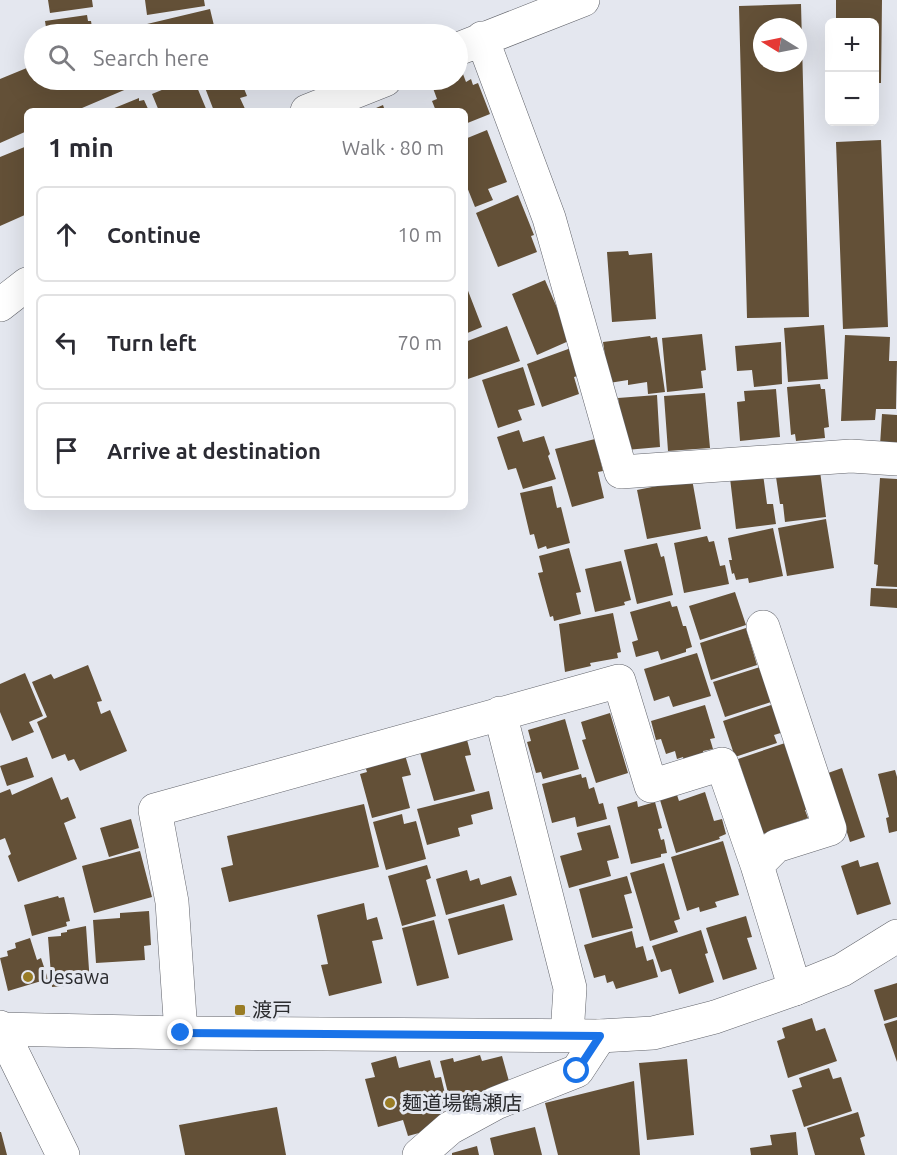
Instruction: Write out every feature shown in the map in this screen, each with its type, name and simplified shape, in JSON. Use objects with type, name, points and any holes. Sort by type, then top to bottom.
[{"type":"street","points":[[583,0],[470,43],[549,218],[621,472],[851,456],[897,459]]},
{"type":"street","points":[[315,108],[360,90]]},
{"type":"street","points":[[0,305],[24,286]]},
{"type":"street","points":[[757,865],[776,846],[830,829],[763,627]]},
{"type":"street","points":[[181,1033],[172,902],[155,810],[619,681],[651,786],[722,764],[757,865],[795,989]]},
{"type":"street","points":[[500,713],[570,988],[567,1035]]},
{"type":"street","points":[[63,1155],[0,1028],[181,1033],[600,1036],[653,1033],[715,1017],[795,989],[842,970],[897,936]]},
{"type":"street","points":[[419,1155],[450,1128],[496,1103],[577,1071],[600,1036]]},
{"type":"building","points":[[48,0],[92,0],[93,7],[50,13]]},
{"type":"building","points":[[145,0],[204,0],[205,6],[147,15]]},
{"type":"building","points":[[836,0],[882,0],[881,83],[879,83],[879,18],[836,18]]},
{"type":"building","points":[[801,4],[801,18],[753,18],[753,72],[803,72],[809,317],[747,318],[739,6]]},
{"type":"building","points":[[210,9],[214,24],[147,24]]},
{"type":"building","points":[[87,15],[91,24],[45,24],[45,21]]},
{"type":"building","points":[[24,69],[24,90],[124,90],[82,108],[24,108],[24,132],[0,143],[0,79]]},
{"type":"building","points":[[471,79],[473,85],[478,83],[490,114],[468,123],[468,108],[435,108],[432,101],[437,99],[434,90],[468,90],[468,81]]},
{"type":"building","points":[[162,90],[198,90],[206,108],[158,108],[152,94]]},
{"type":"building","points":[[206,90],[245,90],[247,96],[240,98],[245,108],[213,108]]},
{"type":"building","points":[[139,98],[139,101],[144,100],[148,108],[114,108]]},
{"type":"building","points":[[487,130],[507,182],[488,189],[493,200],[475,207],[468,190],[468,138]]},
{"type":"building","points":[[881,140],[888,327],[843,329],[836,142]]},
{"type":"building","points":[[24,147],[24,215],[0,226],[0,157]]},
{"type":"building","points":[[518,195],[534,235],[531,236],[537,252],[498,267],[476,213]]},
{"type":"building","points":[[628,251],[629,255],[652,253],[656,319],[612,322],[607,252]]},
{"type":"building","points":[[545,280],[571,340],[537,355],[512,294]]},
{"type":"building","points":[[468,291],[482,327],[468,333]]},
{"type":"building","points":[[824,325],[828,379],[788,382],[784,328]]},
{"type":"building","points":[[507,326],[520,361],[468,379],[468,341]]},
{"type":"building","points":[[702,334],[706,370],[701,371],[703,388],[667,392],[662,338]]},
{"type":"building","points":[[845,335],[890,337],[889,361],[897,361],[896,409],[876,409],[875,420],[841,421]]},
{"type":"building","points":[[650,336],[651,338],[657,337],[665,392],[648,394],[647,382],[628,385],[628,380],[609,383],[603,342]]},
{"type":"building","points":[[781,342],[782,384],[754,387],[752,370],[737,371],[735,346]]},
{"type":"building","points":[[571,348],[581,375],[574,377],[579,394],[542,407],[527,364]]},
{"type":"building","points":[[523,367],[535,405],[518,410],[522,420],[498,428],[482,380]]},
{"type":"building","points":[[820,384],[821,389],[825,389],[829,427],[824,428],[825,438],[796,441],[795,434],[791,435],[787,387]]},
{"type":"building","points":[[776,389],[780,437],[740,441],[737,402],[745,401],[744,391]]},
{"type":"building","points":[[705,393],[710,448],[668,451],[664,396]]},
{"type":"building","points":[[657,395],[660,447],[626,450],[618,398]]},
{"type":"building","points":[[882,414],[897,415],[897,446],[880,445]]},
{"type":"building","points":[[519,430],[523,442],[544,436],[556,479],[523,489],[516,468],[508,470],[497,437]]},
{"type":"building","points":[[595,439],[603,471],[598,472],[604,498],[572,507],[555,449]]},
{"type":"building","points":[[820,471],[826,517],[785,522],[776,477]]},
{"type":"building","points":[[763,474],[767,504],[773,504],[776,524],[736,529],[730,478]]},
{"type":"building","points":[[880,478],[897,479],[897,587],[876,586],[878,565],[874,564]]},
{"type":"building","points":[[692,479],[701,529],[647,539],[637,490]]},
{"type":"building","points":[[552,486],[557,508],[561,507],[570,543],[538,549],[534,534],[530,535],[520,493]]},
{"type":"building","points":[[826,519],[834,568],[787,576],[778,528]]},
{"type":"building","points":[[773,528],[783,576],[749,583],[748,578],[736,580],[729,560],[732,560],[728,538]]},
{"type":"building","points":[[707,536],[709,542],[714,541],[720,566],[725,565],[729,584],[684,593],[674,543]]},
{"type":"building","points":[[657,543],[661,557],[664,556],[673,595],[637,604],[624,550]]},
{"type":"building","points":[[569,548],[581,592],[576,593],[581,614],[554,621],[553,616],[550,617],[538,573],[543,572],[539,556]]},
{"type":"building","points":[[621,561],[631,600],[624,602],[625,605],[595,612],[585,569]]},
{"type":"building","points":[[871,588],[897,589],[897,608],[870,606]]},
{"type":"building","points":[[735,592],[746,625],[700,640],[689,606]]},
{"type":"building","points":[[670,601],[672,607],[677,606],[692,647],[686,649],[686,652],[661,660],[658,651],[636,657],[632,642],[638,640],[630,612]]},
{"type":"building","points":[[613,613],[621,652],[617,653],[618,658],[590,663],[591,666],[565,672],[559,624]]},
{"type":"building","points":[[746,628],[757,665],[711,680],[700,643]]},
{"type":"building","points":[[697,653],[711,696],[673,707],[669,696],[654,701],[644,669]]},
{"type":"building","points":[[88,665],[102,701],[97,702],[101,714],[110,710],[127,751],[80,771],[74,759],[68,761],[65,754],[52,759],[37,722],[47,717],[32,682],[51,674],[54,679]]},
{"type":"building","points":[[760,667],[771,702],[725,717],[713,682]]},
{"type":"building","points":[[25,673],[43,716],[29,722],[34,732],[12,741],[0,712],[0,684]]},
{"type":"building","points":[[777,703],[787,731],[774,735],[777,743],[735,757],[723,721]]},
{"type":"building","points":[[705,705],[715,738],[710,739],[713,749],[703,751],[704,755],[684,761],[683,757],[677,759],[675,751],[666,754],[661,739],[656,740],[651,721]]},
{"type":"building","points":[[610,713],[628,773],[596,783],[582,740],[586,739],[581,722]]},
{"type":"building","points":[[565,719],[579,769],[543,779],[541,772],[536,773],[527,742],[531,741],[528,730]]},
{"type":"building","points":[[466,736],[471,755],[465,756],[475,791],[434,801],[419,749]]},
{"type":"building","points":[[788,742],[809,809],[805,810],[808,818],[763,834],[738,759]]},
{"type":"building","points":[[405,755],[411,775],[402,777],[410,808],[372,818],[360,774],[367,772],[365,766]]},
{"type":"building","points":[[27,757],[34,777],[7,786],[0,766]]},
{"type":"building","points":[[842,768],[865,837],[850,842],[828,773]]},
{"type":"building","points":[[895,770],[897,831],[889,833],[886,818],[889,817],[878,774]]},
{"type":"building","points":[[581,774],[582,778],[586,777],[589,789],[594,787],[599,804],[603,803],[607,819],[577,827],[575,817],[552,823],[542,784]]},
{"type":"building","points":[[52,777],[61,800],[68,797],[76,818],[64,823],[77,859],[18,882],[8,856],[11,854],[5,838],[0,840],[0,793],[10,789],[12,795]]},
{"type":"building","points":[[489,791],[493,809],[471,815],[473,824],[458,828],[460,836],[427,845],[417,809]]},
{"type":"building","points":[[705,792],[714,821],[722,819],[726,834],[719,837],[720,839],[676,853],[660,800],[677,795],[679,801]]},
{"type":"building","points":[[637,801],[638,807],[655,802],[662,828],[658,829],[661,840],[664,839],[667,853],[661,854],[661,857],[631,864],[617,807]]},
{"type":"building","points":[[364,804],[379,867],[229,902],[221,868],[233,865],[227,836]]},
{"type":"building","points":[[402,814],[404,824],[416,821],[426,859],[386,870],[373,822]]},
{"type":"building","points":[[131,819],[139,848],[109,857],[100,828]]},
{"type":"building","points":[[610,825],[619,858],[607,861],[611,876],[569,888],[560,856],[582,850],[577,833]]},
{"type":"building","points":[[723,841],[739,895],[715,902],[717,907],[700,912],[699,907],[687,911],[671,857]]},
{"type":"building","points":[[140,851],[152,897],[94,913],[82,866]]},
{"type":"building","points":[[858,860],[860,867],[878,862],[891,904],[857,915],[841,866]]},
{"type":"building","points":[[664,863],[680,919],[674,921],[678,932],[650,941],[630,873]]},
{"type":"building","points":[[427,865],[431,878],[426,880],[436,916],[402,926],[388,876]]},
{"type":"building","points":[[467,870],[470,881],[479,878],[481,885],[511,876],[517,895],[446,915],[436,879]]},
{"type":"building","points":[[627,876],[632,893],[624,895],[633,928],[592,938],[579,889]]},
{"type":"building","points":[[58,896],[59,898],[64,897],[70,921],[66,922],[67,926],[32,936],[24,905]]},
{"type":"building","points":[[364,903],[367,920],[377,917],[383,939],[372,941],[382,983],[329,996],[321,965],[328,964],[317,915]]},
{"type":"building","points":[[504,904],[513,940],[458,955],[448,919]]},
{"type":"building","points":[[149,911],[151,945],[144,946],[145,960],[96,963],[93,920],[120,918],[120,913]]},
{"type":"building","points":[[746,916],[752,937],[747,938],[757,969],[723,980],[706,928]]},
{"type":"building","points":[[434,920],[449,978],[417,986],[402,928]]},
{"type":"building","points":[[86,926],[90,984],[52,987],[48,937],[61,936],[61,933],[67,930]]},
{"type":"building","points":[[701,930],[708,953],[705,954],[714,982],[679,994],[671,969],[661,972],[652,946]]},
{"type":"building","points":[[632,931],[636,948],[643,946],[647,961],[653,959],[658,977],[616,989],[613,981],[607,983],[605,975],[594,978],[584,945]]},
{"type":"building","points":[[30,938],[37,960],[41,958],[48,979],[8,991],[0,958],[8,956],[7,951],[16,948],[15,943]]},
{"type":"building","points":[[897,983],[897,1017],[884,1021],[874,990]]},
{"type":"building","points":[[812,1018],[816,1031],[825,1028],[837,1061],[788,1078],[777,1041],[785,1038],[782,1028]]},
{"type":"building","points":[[897,1020],[897,1062],[884,1024]]},
{"type":"building","points":[[480,1055],[482,1061],[502,1056],[510,1085],[479,1093],[480,1097],[451,1105],[440,1061],[453,1058],[454,1062]]},
{"type":"building","points":[[396,1056],[399,1068],[430,1060],[435,1078],[441,1077],[448,1106],[443,1108],[446,1117],[430,1130],[408,1136],[403,1120],[378,1127],[365,1079],[375,1077],[371,1063]]},
{"type":"building","points":[[687,1059],[694,1135],[647,1140],[639,1063]]},
{"type":"building","points":[[829,1068],[833,1079],[841,1077],[852,1111],[804,1127],[792,1090],[802,1087],[799,1078]]},
{"type":"building","points":[[634,1081],[640,1155],[558,1155],[545,1103]]},
{"type":"building","points":[[277,1107],[286,1155],[185,1155],[179,1125]]},
{"type":"building","points":[[858,1112],[865,1136],[860,1138],[865,1155],[815,1155],[807,1128]]},
{"type":"building","points":[[535,1127],[542,1155],[494,1155],[490,1138]]},
{"type":"building","points":[[1,1132],[7,1155],[0,1155]]},
{"type":"building","points":[[796,1132],[798,1155],[751,1155],[750,1148],[772,1145],[770,1135]]},
{"type":"building","points":[[477,1146],[479,1155],[452,1155],[452,1153]]},
{"type":"place","name":"Uesawa","points":[[28,977]]},
{"type":"place","name":"渡戸","points":[[240,1010]]},
{"type":"place","name":"麺道場鶴瀬店","points":[[390,1103]]},
{"type":"route","points":[[181,1033],[600,1036],[577,1071]]}]
